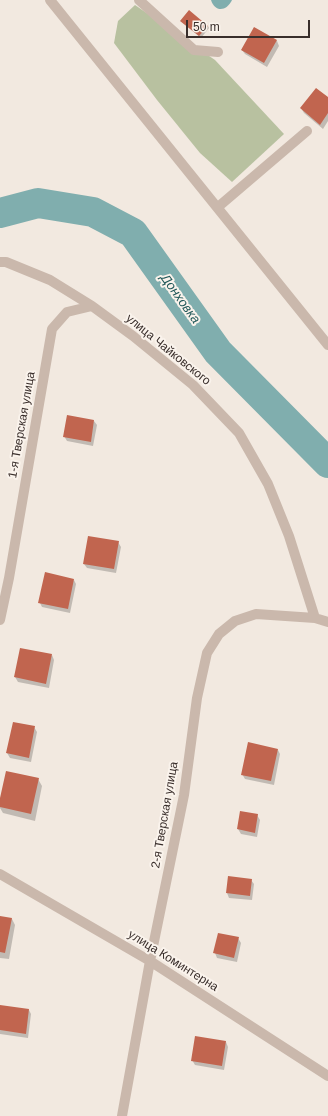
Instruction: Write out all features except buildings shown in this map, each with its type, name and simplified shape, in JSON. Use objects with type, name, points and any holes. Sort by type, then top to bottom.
[{"type":"street","points":[[50,0],[328,345]]},
{"type":"street","points":[[139,0],[194,50],[218,52]]},
{"type":"street","points":[[218,208],[307,131]]},
{"type":"street","name":"улица Чайковского","points":[[0,262],[6,262],[50,280],[92,306],[133,336],[193,385],[239,434],[268,484],[289,536],[315,618]]},
{"type":"street","name":"1-я Тверская улица","points":[[0,620],[9,578],[52,329],[67,312],[92,306]]},
{"type":"street","name":"2-я Тверская улица","points":[[122,1116],[150,961],[184,795],[197,698],[207,653],[219,634],[235,622],[256,614],[315,618],[328,622]]},
{"type":"street","name":"улица Коминтерна","points":[[0,874],[150,961],[328,1076]]},
{"type":"green space","points":[[135,5],[215,60],[284,134],[232,182],[200,153],[157,100],[114,43],[118,21]]},
{"type":"water","points":[[211,0],[232,0],[230,4],[224,8],[218,9]]},
{"type":"waterway","name":"Донховка","points":[[0,213],[38,203],[93,212],[133,233],[218,352],[328,463]]}]
